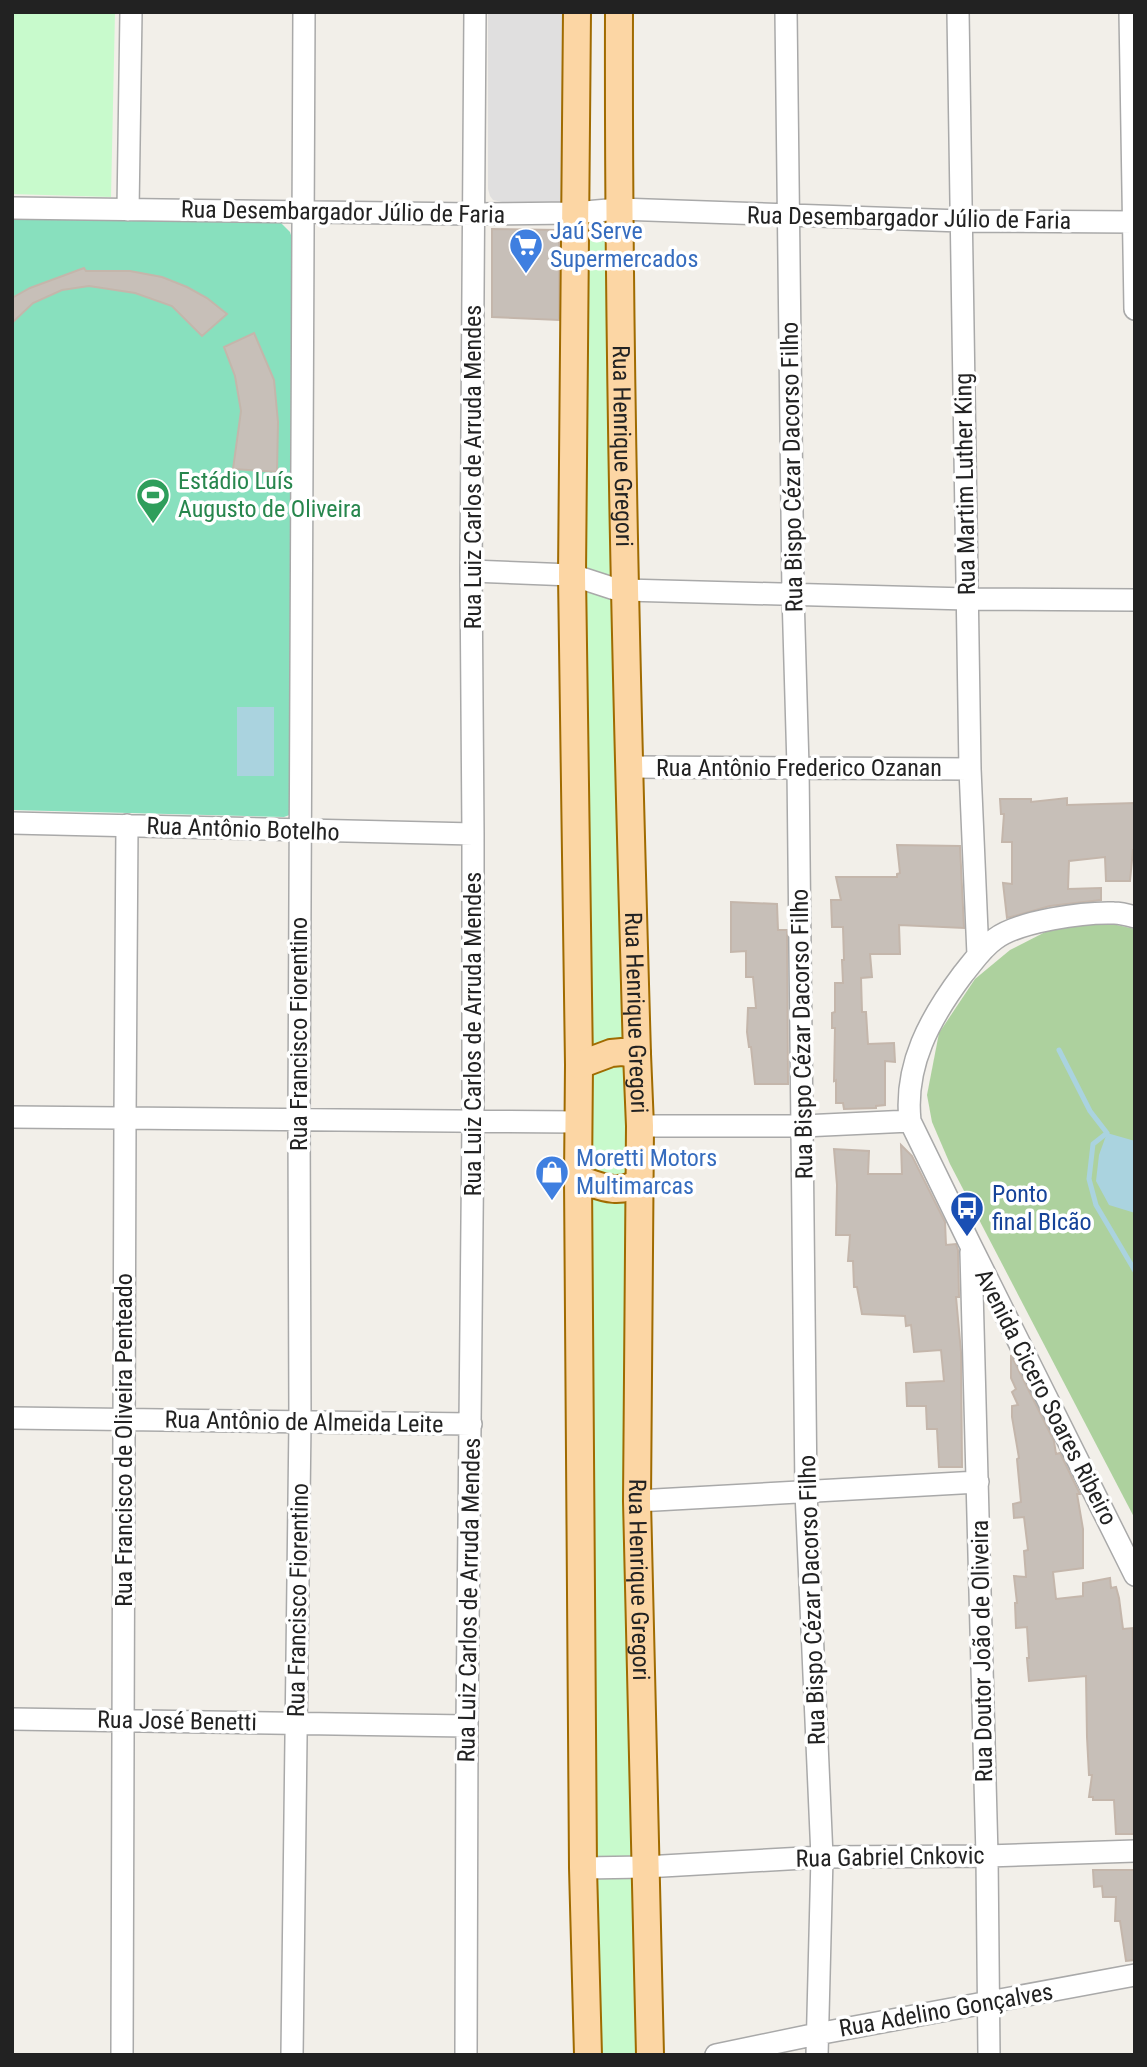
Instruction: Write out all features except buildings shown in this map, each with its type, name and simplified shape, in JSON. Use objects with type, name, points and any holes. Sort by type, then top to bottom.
[{"type":"main road","name":"Rua Henrique Gregori","points":[[577,12],[572,575],[579,1065],[583,1868],[588,2055]]},
{"type":"main road","name":"Rua Henrique Gregori","points":[[619,12],[625,590],[640,1126],[637,1501],[650,2055]]},
{"type":"main road","points":[[579,1065],[611,1053],[636,1054]]},
{"type":"main road","points":[[578,1180],[620,1189],[630,1188],[639,1182]]},
{"type":"street","points":[[128,210],[131,12]]},
{"type":"street","name":"Rua Francisco Fiorentino","points":[[292,2055],[300,1422],[304,12]]},
{"type":"street","name":"Rua Luiz Carlos de Arruda Mendes","points":[[466,2055],[474,834],[471,571],[475,12]]},
{"type":"street","name":"Rua Bispo Cézar Dacorso Filho","points":[[786,12],[806,1492],[822,1857],[817,2044]]},
{"type":"street","name":"Rua Martim Luther King","points":[[957,12],[970,769],[978,956]]},
{"type":"street","points":[[1130,12],[1135,309]]},
{"type":"street","name":"Rua Desembargador Júlio de Faria","points":[[12,208],[473,214],[574,213],[619,209],[961,221],[1134,222]]},
{"type":"street","points":[[471,571],[572,575],[625,590],[1135,600]]},
{"type":"street","name":"Rua Antônio Frederico Ozanan","points":[[629,766],[970,769]]},
{"type":"street","name":"Rua Antônio Botelho","points":[[12,823],[474,834]]},
{"type":"street","name":"Rua Francisco de Oliveira Penteado","points":[[122,2055],[127,825]]},
{"type":"street","name":"Avenida Cicero Soares Ribeiro","points":[[1135,917],[1117,912],[1081,913],[1024,926],[996,937],[949,993],[928,1027],[915,1060],[908,1102],[910,1121],[1135,1575]]},
{"type":"street","points":[[12,1117],[578,1122]]},
{"type":"street","points":[[640,1126],[803,1126],[910,1121]]},
{"type":"street","name":"Rua Doutor João de Oliveira","points":[[971,1247],[987,1856],[989,2055]]},
{"type":"street","name":"Rua Antônio de Almeida Leite","points":[[12,1418],[471,1424]]},
{"type":"street","points":[[637,1501],[978,1482]]},
{"type":"street","name":"Rua José Benetti","points":[[12,1719],[467,1726]]},
{"type":"street","name":"Rua Gabriel Cnkovic","points":[[583,1868],[822,1857],[987,1856],[1135,1851]]},
{"type":"street","name":"Rua Adelino Gonçalves","points":[[716,2055],[817,2044],[989,2002],[1135,1975]]},
{"type":"shaded area","points":[[488,12],[567,12],[564,202],[502,202],[493,200],[490,196]]},
{"type":"green space","points":[[12,12],[115,12],[111,197],[12,194]]},
{"type":"green space","name":"Estádio Luís Augusto de Oliveira","points":[[12,218],[281,223],[290,232],[294,245],[292,814],[284,817],[12,810]]},
{"type":"green space","points":[[586,223],[629,223],[633,1466],[641,2055],[598,2055],[588,1139]]},
{"type":"green space","points":[[1099,921],[1135,929],[1135,1519],[950,1164],[932,1122],[927,1095],[939,1033],[975,979],[1010,950],[1053,928]]},
{"type":"water","points":[[237,707],[274,707],[274,776],[237,776]]},
{"type":"water","points":[[1107,1133],[1135,1141],[1135,1213],[1109,1205],[1096,1181],[1099,1155]]},
{"type":"waterway","points":[[1059,1050],[1090,1111],[1107,1133],[1093,1144],[1089,1179],[1096,1205],[1135,1271]]},
{"type":"place","name":"Jaú Serve Supermercados","points":[[526,275]]},
{"type":"place","name":"Estádio Luís Augusto de Oliveira","points":[[153,525]]},
{"type":"place","name":"Moretti Motors Multimarcas","points":[[552,1202]]},
{"type":"place","name":"Ponto final BIcão","points":[[967,1238]]}]
